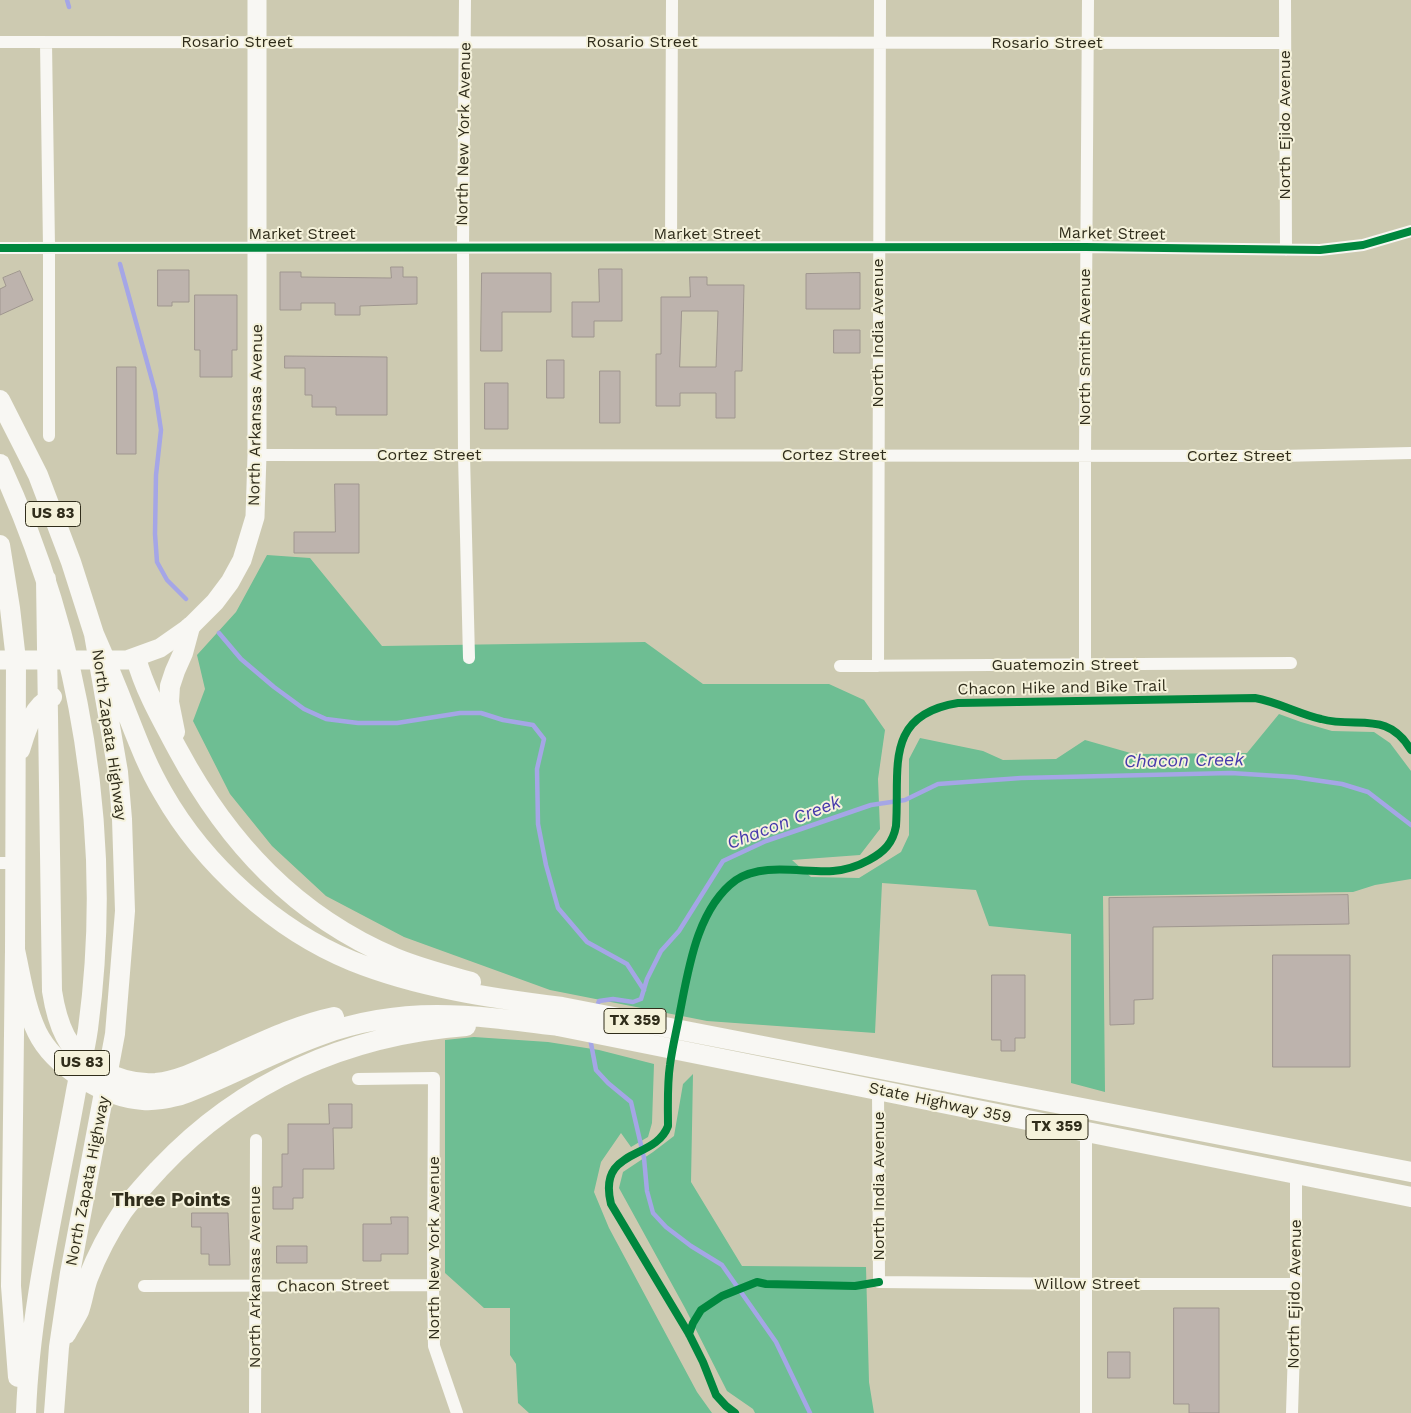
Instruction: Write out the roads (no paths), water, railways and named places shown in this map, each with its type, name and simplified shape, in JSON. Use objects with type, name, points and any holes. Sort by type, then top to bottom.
[{"type":"main road","name":"North Arkansas Avenue","points":[[8,660],[132,659],[160,648],[190,627],[215,602],[230,582],[242,560],[255,517],[257,455],[257,0]]},
{"type":"main road","name":"North Zapata Highway","points":[[0,400],[38,475],[71,562],[94,634],[118,772],[125,861],[125,911],[115,1034],[73,1256],[59,1347],[54,1413]]},
{"type":"main road","name":"North Zapata Highway","points":[[0,464],[35,545],[64,639],[80,710],[87,757],[96,855],[97,916],[88,1029],[40,1273],[32,1333],[26,1413]]},
{"type":"main road","points":[[0,545],[6,580],[8,660],[15,768],[7,863],[15,950],[31,1019],[47,1048],[63,1063],[92,1084],[126,1089],[171,1081],[280,1034],[331,1017],[370,1009],[407,1005],[480,1007],[560,1017]]},
{"type":"main road","points":[[46,579],[52,991],[59,1024],[66,1040],[80,1056],[93,1066],[112,1076],[126,1089]]},
{"type":"main road","points":[[177,749],[169,702],[170,686],[183,653],[190,627]]},
{"type":"main road","points":[[94,634],[140,749],[163,794],[185,827],[216,865],[249,897],[285,923],[325,948],[385,973],[427,985],[475,994],[560,1017]]},
{"type":"main road","points":[[132,659],[177,749],[212,807],[236,839],[260,866],[292,895],[326,921],[356,939],[396,958],[465,980],[560,1017]]},
{"type":"main road","points":[[15,768],[27,729],[36,709],[48,699],[59,694],[88,690],[110,691],[134,697],[142,703],[177,749]]},
{"type":"main road","points":[[15,950],[7,1076],[5,1286],[21,1413]]},
{"type":"main road","points":[[59,1347],[79,1310],[88,1280],[101,1248],[124,1210],[178,1149],[211,1121],[262,1086],[309,1062],[385,1038],[431,1029],[560,1017]]},
{"type":"main road","name":"State Highway 359","points":[[560,1017],[708,1036],[1411,1172]]},
{"type":"main road","name":"State Highway 359","points":[[560,1017],[704,1056],[1411,1198]]},
{"type":"main road","points":[[1168,1149],[1204,1148],[1230,1151],[1411,1185]]},
{"type":"street","name":"North New York Avenue","points":[[465,0],[464,455],[470,658]]},
{"type":"street","points":[[671,247],[672,0]]},
{"type":"street","name":"North India Avenue","points":[[878,666],[880,0]]},
{"type":"street","name":"North Smith Avenue","points":[[1086,665],[1085,455],[1088,0]]},
{"type":"street","name":"North Ejido Avenue","points":[[1285,0],[1286,250]]},
{"type":"street","name":"Rosario Street","points":[[0,42],[1285,42]]},
{"type":"street","points":[[46,42],[49,436]]},
{"type":"street","name":"Market Street","points":[[0,248],[1086,247],[1286,250],[1343,248],[1363,245],[1411,231]]},
{"type":"street","name":"Cortez Street","points":[[257,455],[1328,456],[1411,452]]},
{"type":"street","name":"Guatemozin Street","points":[[840,666],[1291,663]]},
{"type":"street","name":"North New York Avenue","points":[[358,1080],[434,1078],[434,1346],[457,1413]]},
{"type":"street","name":"North India Avenue","points":[[878,1090],[879,1282]]},
{"type":"street","points":[[1086,1133],[1086,1413]]},
{"type":"street","name":"North Arkansas Avenue","points":[[255,1413],[256,1140]]},
{"type":"street","name":"North Ejido Avenue","points":[[1292,1413],[1296,1284],[1296,1175]]},
{"type":"street","name":"Willow Street","points":[[879,1282],[1296,1284]]},
{"type":"street","name":"Chacon Street","points":[[144,1286],[433,1285]]},
{"type":"waterway","points":[[67,0],[69,7]]},
{"type":"waterway","points":[[120,264],[155,391],[161,430],[156,475],[155,534],[157,562],[167,580],[186,599]]},
{"type":"waterway","points":[[219,633],[241,659],[274,687],[304,709],[326,719],[358,723],[397,723],[460,713],[481,713],[503,720],[533,725],[544,739],[537,769],[538,824],[546,865],[558,908],[587,942],[627,964],[644,990]]},
{"type":"waterway","name":"Chacon Creek","points":[[596,1009],[599,1001],[613,999],[633,1002],[641,999],[647,979],[661,951],[679,931],[723,861],[766,841],[871,805],[905,800],[938,784],[1021,778],[1231,773],[1294,777],[1342,784],[1368,792],[1411,825]]},
{"type":"waterway","name":"Chacon Creek","points":[[590,1038],[596,1070],[631,1102],[644,1158],[647,1191],[653,1213],[666,1227],[691,1246],[722,1265],[776,1342],[810,1413]]},
{"type":"district","name":"Three Points","points":[[171,1200]]}]
